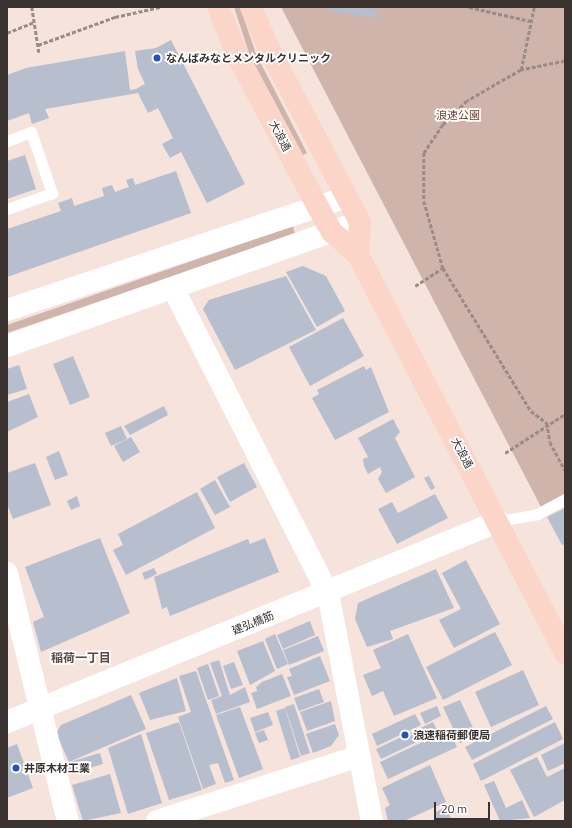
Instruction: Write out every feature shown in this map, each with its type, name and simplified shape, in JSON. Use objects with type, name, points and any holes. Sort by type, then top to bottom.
[{"type":"main road","name":"大浪通","points":[[218,7],[240,59],[318,207],[332,232],[358,255],[498,521],[565,653]]},
{"type":"main road","points":[[251,7],[268,47],[360,222],[358,255]]},
{"type":"street","points":[[7,310],[346,197]]},
{"type":"street","points":[[7,346],[360,222]]},
{"type":"street","points":[[173,288],[328,593],[372,821]]},
{"type":"street","name":"建弘橋筋","points":[[7,722],[42,710],[328,593],[498,521]]},
{"type":"street","points":[[7,573],[42,710],[68,821]]},
{"type":"street","points":[[157,821],[360,756]]},
{"type":"lane","points":[[7,141],[31,132],[52,193],[7,210]]},
{"type":"lane","points":[[498,521],[537,514],[565,499]]},
{"type":"path","points":[[32,7],[39,52]]},
{"type":"path","points":[[38,45],[114,17],[160,7]]},
{"type":"path","points":[[469,7],[530,21]]},
{"type":"path","points":[[521,70],[534,7]]},
{"type":"path","points":[[7,33],[34,22]]},
{"type":"path","points":[[565,61],[521,70],[467,101],[443,125],[424,153],[424,201],[443,268],[531,411],[546,423],[550,442],[565,470]]},
{"type":"path","points":[[415,286],[443,268]]},
{"type":"path","points":[[505,453],[534,437],[546,423],[565,414]]},
{"type":"green space","points":[[234,7],[240,7],[256,54],[307,153],[303,155],[250,56]]},
{"type":"green space","name":"浪速公園","points":[[281,7],[565,7],[565,494],[541,507]]},
{"type":"green space","points":[[293,226],[295,234],[7,333],[7,325]]},
{"type":"building","points":[[331,7],[359,7],[378,10],[377,18],[330,11]]},
{"type":"building","points":[[171,40],[245,184],[207,203],[181,152],[170,158],[162,144],[173,138],[158,108],[148,113],[138,93],[45,109],[49,118],[32,124],[29,113],[7,121],[7,75],[26,68],[125,51],[130,90],[136,89],[145,84],[138,69],[135,51],[156,48]]},
{"type":"building","points":[[25,155],[36,189],[7,199],[7,161]]},
{"type":"building","points":[[176,171],[191,213],[7,277],[7,229],[61,211],[58,203],[72,198],[74,206],[104,196],[102,188],[112,185],[115,192],[129,187],[126,180],[133,178],[135,185]]},
{"type":"building","points":[[303,266],[326,276],[345,311],[317,327],[286,272]]},
{"type":"building","points":[[286,276],[316,330],[235,370],[203,309],[209,300]]},
{"type":"building","points":[[343,318],[364,356],[310,386],[289,347]]},
{"type":"building","points":[[73,356],[90,397],[70,405],[53,364]]},
{"type":"building","points":[[19,365],[27,389],[7,395],[7,369]]},
{"type":"building","points":[[364,366],[366,370],[371,367],[389,412],[335,440],[312,398],[319,394],[317,390]]},
{"type":"building","points":[[29,394],[38,417],[7,432],[7,402]]},
{"type":"building","points":[[164,406],[168,415],[130,435],[124,426]]},
{"type":"building","points":[[393,419],[400,432],[395,438],[415,477],[386,493],[378,479],[382,472],[380,467],[368,474],[364,466],[363,459],[368,457],[358,438]]},
{"type":"building","points":[[121,426],[127,439],[111,446],[105,433]]},
{"type":"building","points":[[131,437],[140,452],[123,462],[114,446]]},
{"type":"building","points":[[59,451],[68,475],[55,480],[46,457]]},
{"type":"building","points":[[35,463],[51,505],[13,519],[7,504],[7,473]]},
{"type":"building","points":[[244,463],[257,487],[230,502],[217,477]]},
{"type":"building","points":[[429,476],[435,488],[431,490],[424,478]]},
{"type":"building","points":[[215,480],[230,507],[215,515],[200,489]]},
{"type":"building","points":[[197,492],[215,528],[126,575],[113,550],[123,545],[118,534]]},
{"type":"building","points":[[435,494],[448,518],[397,544],[378,509],[392,502],[398,513]]},
{"type":"building","points":[[77,496],[80,506],[71,510],[67,501]]},
{"type":"building","points":[[565,508],[565,544],[562,545],[547,517]]},
{"type":"building","points":[[100,538],[130,613],[41,652],[33,622],[44,617],[25,567]]},
{"type":"building","points":[[265,538],[279,572],[170,616],[167,607],[162,609],[154,577],[248,539],[250,544]]},
{"type":"building","points":[[466,560],[500,624],[454,648],[439,620],[461,609],[442,573]]},
{"type":"building","points":[[154,568],[157,574],[145,580],[142,573]]},
{"type":"building","points":[[436,569],[454,608],[390,631],[393,639],[367,647],[355,619],[358,603]]},
{"type":"building","points":[[310,621],[315,635],[283,649],[277,635]]},
{"type":"building","points":[[495,632],[512,665],[443,700],[426,667]]},
{"type":"building","points":[[275,634],[288,664],[277,669],[265,639]]},
{"type":"building","points":[[408,634],[437,698],[394,716],[383,691],[372,696],[363,675],[381,668],[373,650]]},
{"type":"building","points":[[318,636],[324,651],[289,665],[283,650]]},
{"type":"building","points":[[263,641],[275,671],[250,685],[237,651]]},
{"type":"building","points":[[320,656],[330,681],[294,695],[287,677],[292,676],[289,669]]},
{"type":"building","points":[[219,660],[230,695],[245,687],[250,702],[216,714],[211,700],[222,696],[210,663]]},
{"type":"building","points":[[234,662],[243,685],[231,689],[223,666]]},
{"type":"building","points":[[208,664],[219,696],[208,700],[197,668]]},
{"type":"building","points":[[523,670],[539,705],[491,727],[475,692]]},
{"type":"building","points":[[196,671],[234,780],[225,783],[218,763],[209,765],[216,784],[203,789],[178,717],[191,712],[179,676]]},
{"type":"building","points":[[282,674],[291,696],[257,709],[251,693],[257,691],[256,687],[262,682]]},
{"type":"building","points":[[177,678],[186,711],[150,720],[139,693]]},
{"type":"building","points":[[319,689],[324,702],[299,711],[294,698]]},
{"type":"building","points":[[131,695],[146,729],[69,762],[56,733],[61,725]]},
{"type":"building","points":[[460,700],[477,736],[460,743],[443,707]]},
{"type":"building","points":[[331,701],[335,721],[307,731],[300,712]]},
{"type":"building","points":[[294,704],[310,753],[301,756],[285,707]]},
{"type":"building","points":[[437,706],[441,716],[425,724],[420,713]]},
{"type":"building","points":[[546,706],[553,719],[472,760],[465,747]]},
{"type":"building","points":[[240,707],[263,769],[239,778],[216,715]]},
{"type":"building","points":[[285,708],[300,757],[291,760],[276,711]]},
{"type":"building","points":[[268,712],[273,725],[255,732],[250,718]]},
{"type":"building","points":[[415,714],[421,725],[377,746],[372,734]]},
{"type":"building","points":[[179,722],[202,790],[169,800],[146,733]]},
{"type":"building","points":[[433,722],[438,732],[381,759],[376,749]]},
{"type":"building","points":[[555,722],[563,739],[481,781],[473,764]]},
{"type":"building","points":[[335,724],[339,735],[331,746],[313,753],[306,734]]},
{"type":"building","points":[[264,730],[268,740],[259,743],[255,733]]},
{"type":"building","points":[[448,730],[457,747],[388,779],[380,762]]},
{"type":"building","points":[[141,734],[162,803],[128,814],[108,748]]},
{"type":"building","points":[[565,743],[565,763],[548,771],[541,755]]},
{"type":"building","name":"井原木材工業","points":[[17,744],[33,788],[7,798],[7,748]]},
{"type":"building","points":[[100,753],[103,764],[69,774],[66,763]]},
{"type":"building","points":[[537,757],[547,777],[565,768],[565,800],[534,817],[510,770]]},
{"type":"building","points":[[430,765],[446,802],[404,821],[388,821],[385,808],[390,805],[382,788]]},
{"type":"building","points":[[110,774],[121,813],[83,821],[72,785]]},
{"type":"building","points":[[494,781],[506,808],[522,800],[530,818],[500,821],[484,785]]},
{"type":"building","points":[[446,807],[452,821],[434,821],[434,813]]},
{"type":"place","name":"なんばみなとメンタルクリニック","points":[[157,58]]},
{"type":"place","name":"浪速稲荷郵便局","points":[[405,735]]},
{"type":"place","name":"井原木材工業","points":[[16,768]]},
{"type":"district","name":"稲荷一丁目","points":[[81,658]]}]
